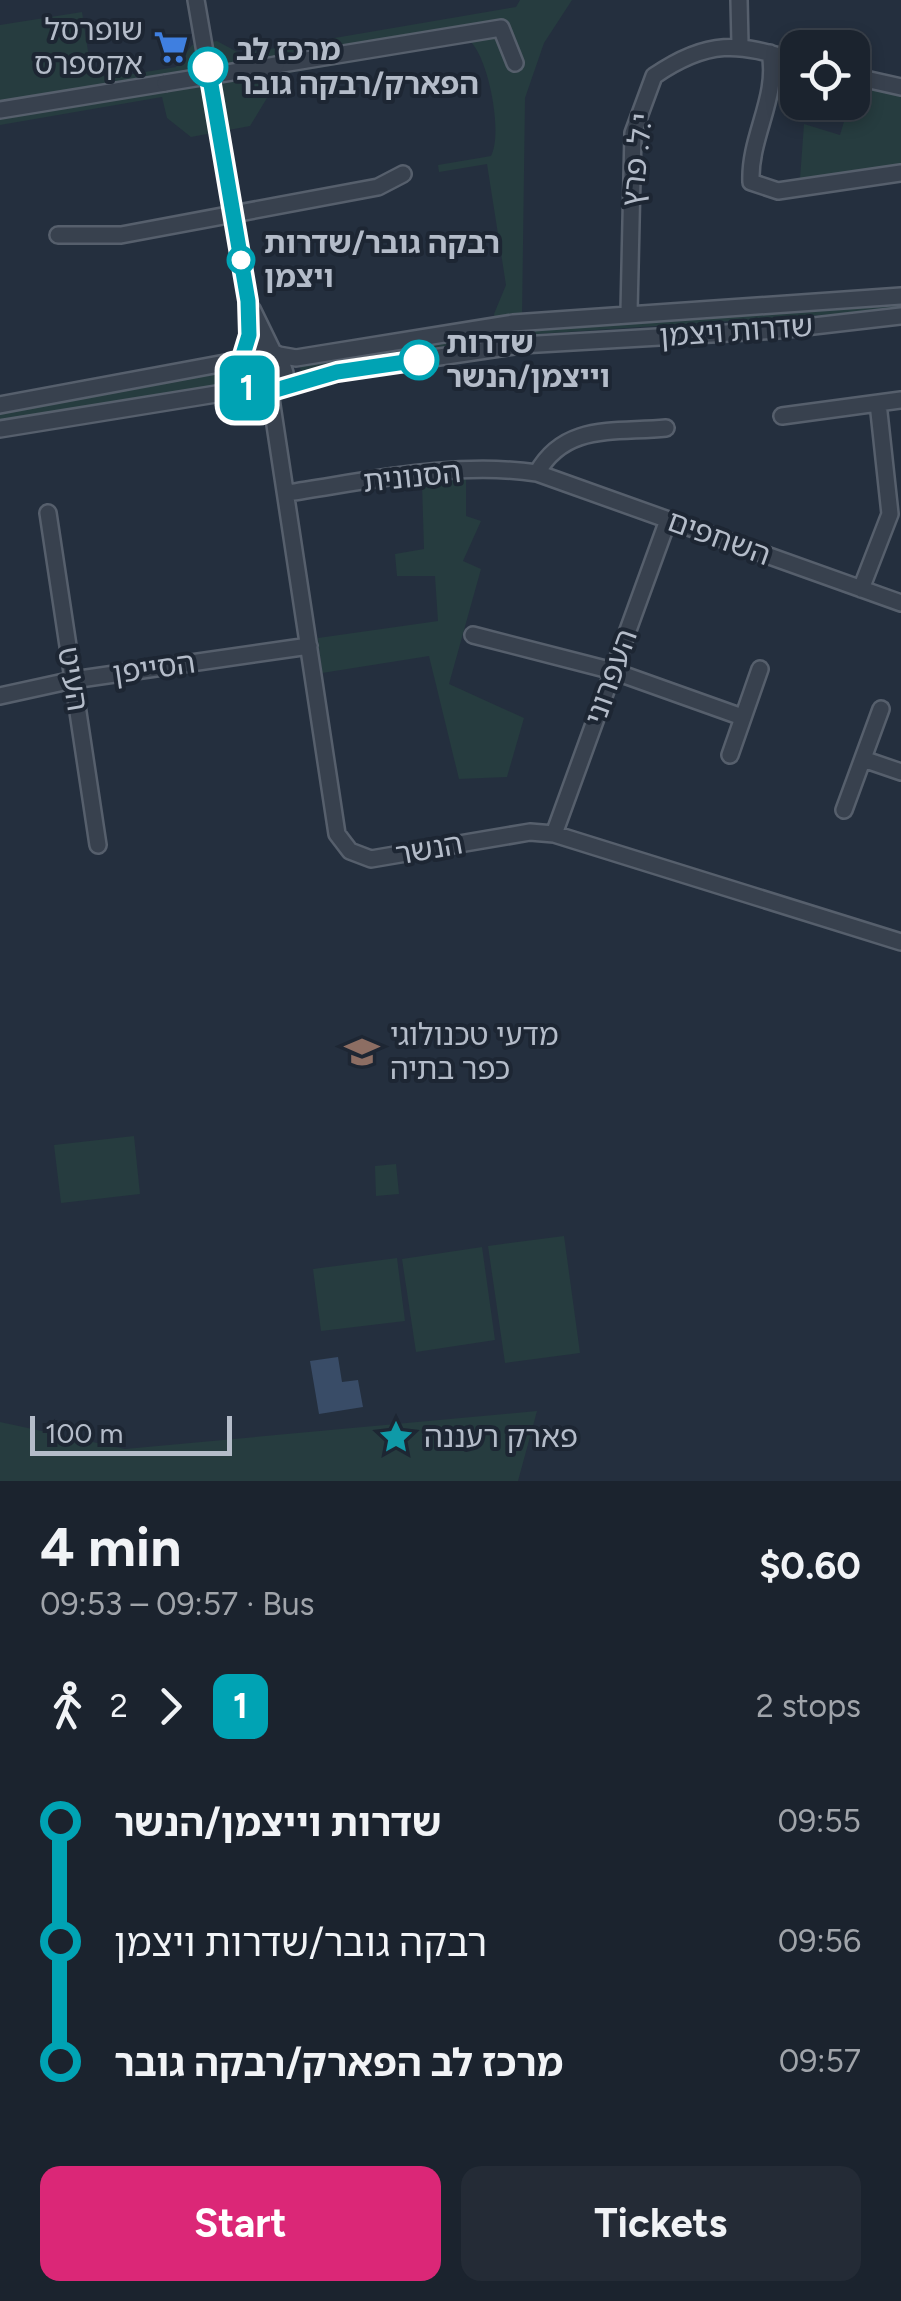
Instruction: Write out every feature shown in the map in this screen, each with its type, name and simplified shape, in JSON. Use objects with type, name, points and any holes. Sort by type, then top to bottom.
[{"type":"street","points":[[196,0],[248,301],[239,376],[248,389]]},
{"type":"street","points":[[739,0],[740,44],[780,56]]},
{"type":"street","points":[[0,110],[500,28],[515,63]]},
{"type":"street","name":"י.ל. פרץ","points":[[629,312],[636,115],[654,76],[702,51],[740,44]]},
{"type":"street","points":[[770,53],[774,77],[754,145],[751,182],[778,191],[901,173]]},
{"type":"street","points":[[870,80],[901,87]]},
{"type":"street","points":[[58,235],[120,235],[378,187],[403,174]]},
{"type":"street","name":"שדרות ויצמן","points":[[276,352],[296,358],[513,323],[629,312],[901,296]]},
{"type":"street","points":[[0,429],[248,389],[273,391],[286,373],[248,301]]},
{"type":"street","name":"שדרות ויצמן","points":[[273,391],[337,372],[521,345],[779,330],[901,316]]},
{"type":"street","points":[[0,404],[244,357],[260,347],[276,352]]},
{"type":"street","name":"הנשר","points":[[273,391],[337,834],[350,851],[372,859],[530,832],[554,834],[901,942]]},
{"type":"street","points":[[782,416],[901,400]]},
{"type":"street","points":[[862,589],[890,514],[878,403]]},
{"type":"street","points":[[537,473],[548,454],[569,438],[666,428]]},
{"type":"street","name":"הסנונית","points":[[286,493],[425,473],[507,469],[537,473]]},
{"type":"street","name":"השחפים","points":[[537,473],[901,603]]},
{"type":"street","name":"העיט","points":[[48,513],[98,845]]},
{"type":"street","name":"העפרוני","points":[[554,834],[668,520]]},
{"type":"street","points":[[474,635],[613,672],[742,717]]},
{"type":"street","name":"הסייפן","points":[[0,696],[73,680],[309,646]]},
{"type":"street","points":[[730,754],[760,669]]},
{"type":"street","points":[[844,810],[882,709]]},
{"type":"street","points":[[863,759],[901,772]]},
{"type":"green space","points":[[520,0],[572,0],[544,43],[525,98],[522,318],[495,323],[494,314],[506,285],[487,164],[439,172],[438,165],[491,156],[494,145],[495,115],[488,80],[471,42],[265,77],[267,98],[250,126],[191,137],[167,118],[162,97],[0,125],[0,25],[82,12],[91,71],[108,78],[176,67],[192,45],[217,41],[241,54],[516,7]]},
{"type":"green space","points":[[870,88],[901,93],[901,165],[800,179],[804,124],[840,135],[844,120],[870,120]]},
{"type":"green space","points":[[901,304],[896,310],[522,335],[301,373],[299,360],[517,326]]},
{"type":"green space","points":[[235,365],[238,385],[0,424],[0,406]]},
{"type":"green space","points":[[466,479],[466,516],[481,521],[463,561],[481,569],[449,684],[524,718],[507,777],[459,779],[429,656],[322,673],[318,638],[438,621],[435,576],[397,576],[395,554],[424,549],[422,484]]},
{"type":"green space","points":[[134,1136],[140,1194],[61,1203],[54,1145]]},
{"type":"green space","points":[[396,1164],[399,1194],[376,1196],[375,1166]]},
{"type":"green space","points":[[564,1236],[580,1353],[505,1363],[488,1246]]},
{"type":"green space","points":[[482,1247],[495,1340],[416,1352],[402,1259]]},
{"type":"green space","points":[[397,1258],[405,1321],[321,1331],[313,1269]]},
{"type":"green space","name":"פארק רעננה","points":[[537,1411],[518,1481],[0,1481],[0,1422],[125,1449]]},
{"type":"water","points":[[338,1357],[342,1382],[358,1380],[363,1407],[319,1414],[310,1361]]},
{"type":"bus line","name":"1","points":[[208,67],[248,301],[249,335],[239,368],[242,383],[262,394],[337,372],[419,360]]},
{"type":"place","name":"שופרסל אקספרס","points":[[171,47]]},
{"type":"place","name":"מרכז לב הפארק/רבקה גובר","points":[[208,67]]},
{"type":"place","name":"רבקה גובר/שדרות ויצמן","points":[[241,260]]},
{"type":"place","name":"שדרות וייצמן/הנשר","points":[[419,360]]},
{"type":"place","name":"מדעי טכנולוגי כפר בתיה","points":[[362,1052]]},
{"type":"place","name":"פארק רעננה","points":[[396,1437]]}]
